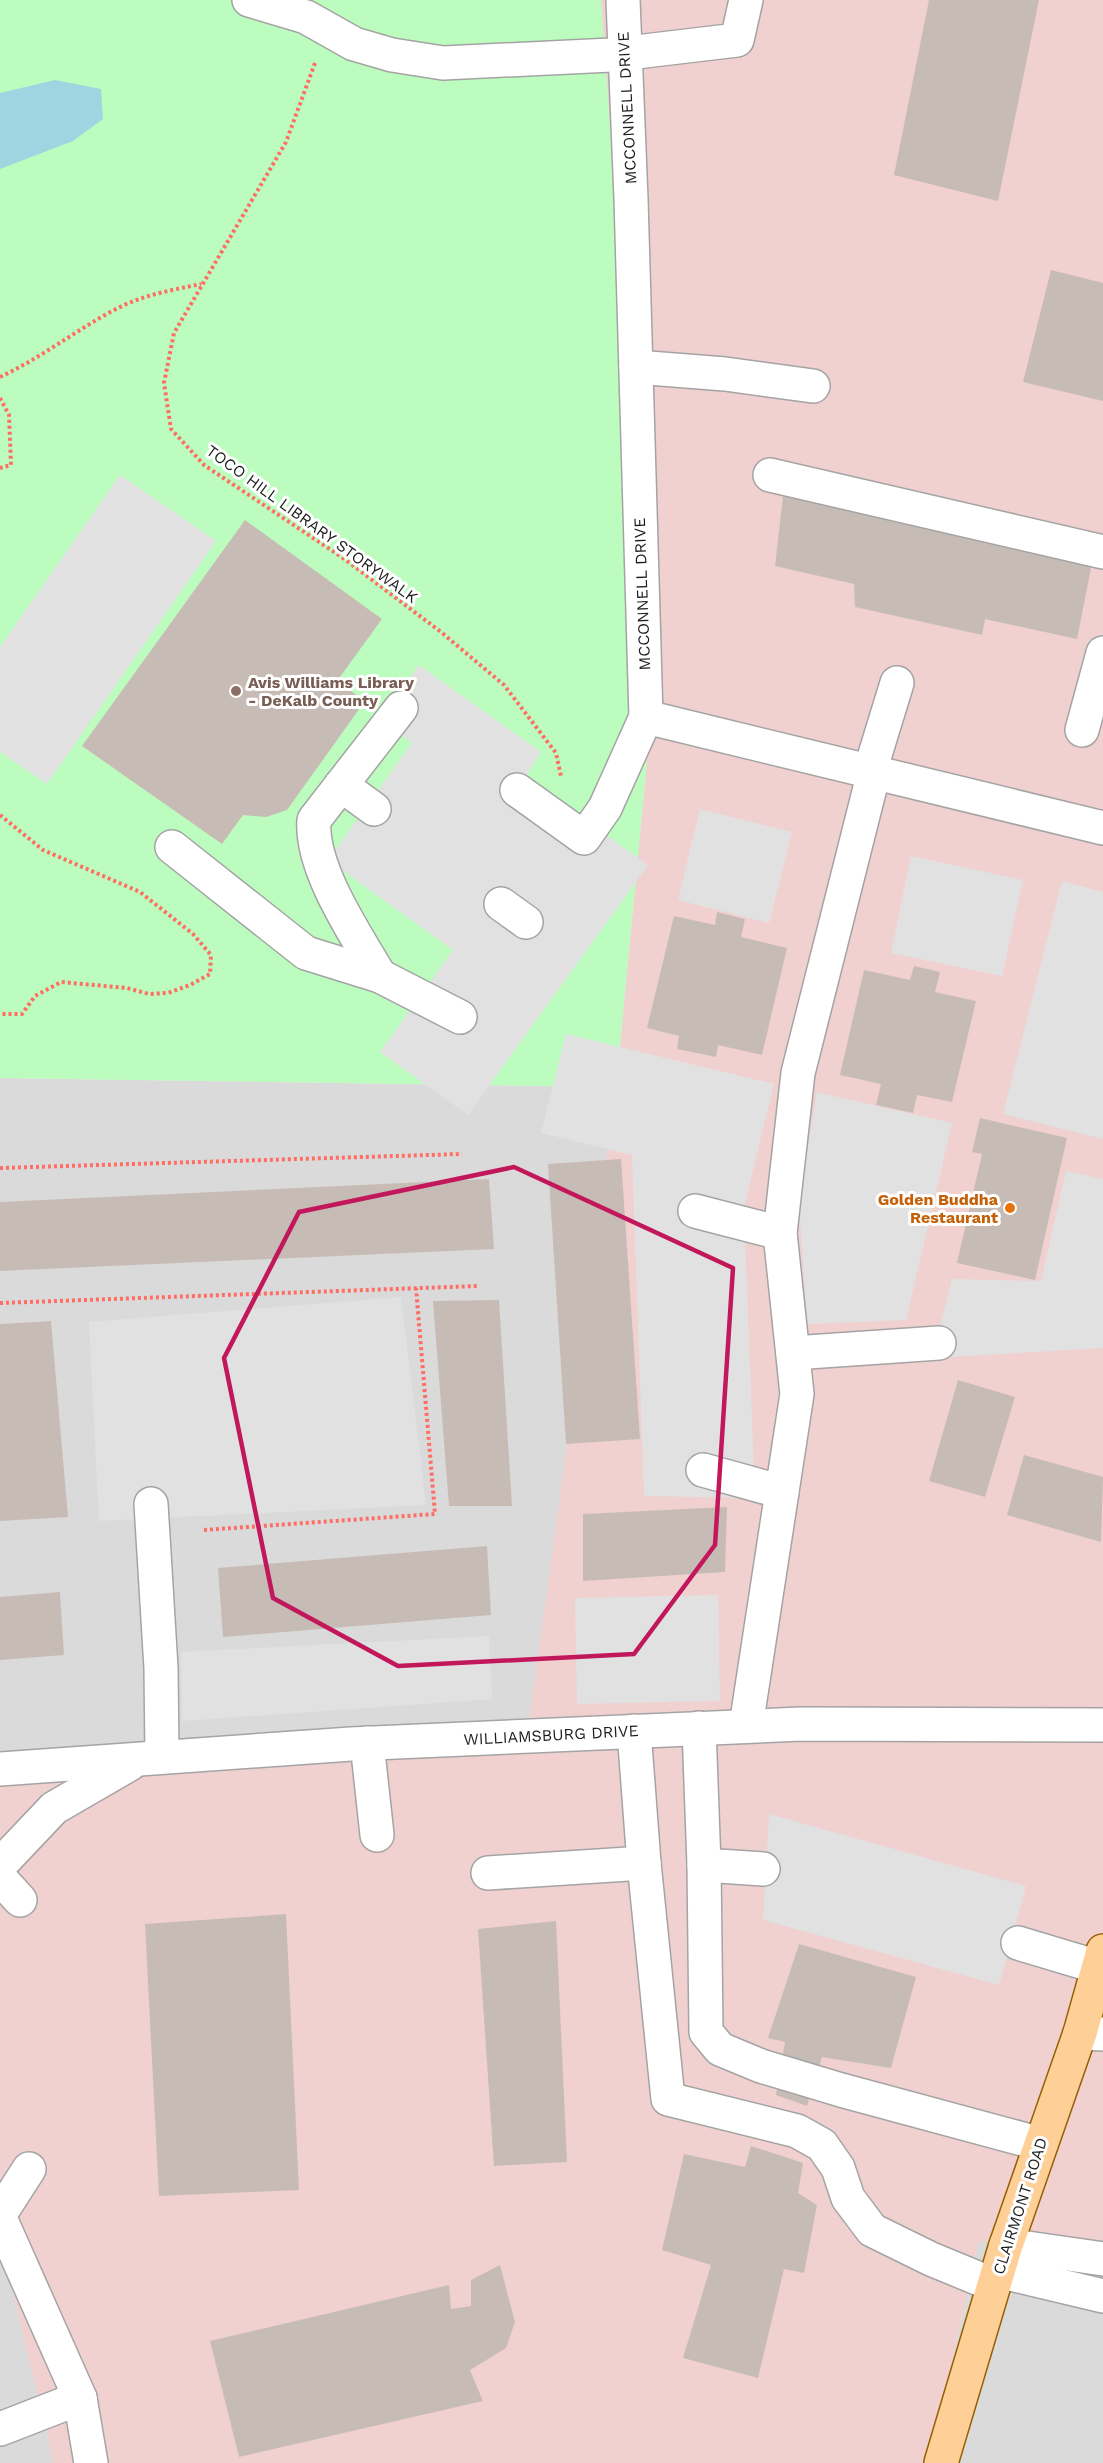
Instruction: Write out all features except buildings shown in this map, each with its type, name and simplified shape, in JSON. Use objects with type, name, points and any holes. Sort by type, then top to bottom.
[{"type":"main road","name":"CLAIRMONT ROAD","points":[[941,2463],[1000,2267],[1041,2144],[1091,2033],[1101,1959]]},
{"type":"street","points":[[249,0],[306,17],[354,44],[392,56],[443,63],[625,53],[737,40],[746,0]]},
{"type":"street","name":"MCCONNELL DRIVE","points":[[623,0],[646,717]]},
{"type":"street","points":[[636,367],[725,374],[813,386]]},
{"type":"street","points":[[770,475],[1103,552]]},
{"type":"street","points":[[1082,730],[1103,653]]},
{"type":"street","points":[[746,1726],[797,1394],[780,1233],[798,1073],[872,772],[897,683]]},
{"type":"street","points":[[380,976],[332,894],[312,834],[314,820],[401,708]]},
{"type":"street","points":[[517,790],[584,838],[604,808],[646,717],[1103,828]]},
{"type":"street","points":[[341,785],[374,809]]},
{"type":"street","points":[[172,847],[306,952],[380,976],[460,1017]]},
{"type":"street","points":[[695,1211],[780,1233]]},
{"type":"street","points":[[793,1353],[939,1343]]},
{"type":"street","points":[[703,1470],[782,1492]]},
{"type":"street","points":[[0,1865],[54,1809],[150,1758],[161,1668],[151,1504]]},
{"type":"street","name":"WILLIAMSBURG DRIVE","points":[[0,1769],[368,1743],[746,1726],[801,1724],[1103,1725]]},
{"type":"street","points":[[699,1728],[704,1865],[706,2032],[720,2049],[761,2066],[1041,2144]]},
{"type":"street","points":[[634,1731],[644,1863],[668,2099],[797,2132],[822,2145],[837,2168],[848,2198],[872,2230],[927,2257],[1000,2267],[1103,2296]]},
{"type":"street","points":[[368,1743],[376,1835]]},
{"type":"street","points":[[488,1874],[644,1863]]},
{"type":"street","points":[[704,1865],[763,1869]]},
{"type":"street","points":[[1018,1943],[1101,1959]]},
{"type":"street","points":[[29,2169],[0,2216],[80,2398],[91,2463]]},
{"type":"street","points":[[1000,2267],[1103,2259]]},
{"type":"street","points":[[0,2429],[80,2398]]},
{"type":"path","name":"TOCO HILL LIBRARY STORYWALK","points":[[317,58],[286,142],[174,333],[164,383],[171,429],[204,465],[343,558],[441,632],[504,685],[556,753],[562,780],[552,815]]},
{"type":"path","points":[[0,378],[33,362],[118,308],[154,293],[202,284]]},
{"type":"path","points":[[0,398],[9,415],[11,465],[0,468]]},
{"type":"path","points":[[0,815],[43,850],[140,892],[193,934],[211,955],[210,974],[190,986],[168,993],[149,994],[127,988],[61,982],[35,996],[22,1014],[0,1014]]},
{"type":"path","points":[[0,1168],[462,1154]]},
{"type":"path","points":[[0,1304],[478,1286]]},
{"type":"path","points":[[204,1530],[435,1514],[416,1288]]},
{"type":"highlighted area","points":[[514,1167],[733,1268],[715,1545],[634,1654],[398,1666],[273,1598],[224,1358],[299,1212]]},
{"type":"shaded area","points":[[601,0],[1103,0],[1103,2246],[978,2242],[930,2463],[54,2463],[0,2239],[0,1776],[527,1738],[616,1087],[651,718]]},
{"type":"shaded area","points":[[120,475],[216,541],[47,784],[0,752],[0,647]]},
{"type":"shaded area","points":[[419,665],[541,752],[525,777],[648,865],[468,1115],[380,1052],[453,950],[328,860],[412,743],[379,720]]},
{"type":"shaded area","points":[[700,809],[792,832],[769,923],[678,900]]},
{"type":"shaded area","points":[[911,856],[1023,880],[1002,976],[891,953]]},
{"type":"shaded area","points":[[1062,881],[1103,892],[1103,1139],[1003,1114]]},
{"type":"shaded area","points":[[566,1034],[774,1084],[744,1207],[755,1498],[644,1496],[632,1155],[541,1133]]},
{"type":"shaded area","points":[[0,1078],[616,1087],[527,1738],[0,1776]]},
{"type":"shaded area","points":[[817,1092],[952,1123],[906,1320],[807,1324],[799,1202]]},
{"type":"shaded area","points":[[1066,1171],[1103,1179],[1103,1348],[932,1358],[952,1279],[1041,1281]]},
{"type":"shaded area","points":[[401,1297],[426,1505],[99,1521],[89,1322]]},
{"type":"shaded area","points":[[718,1595],[720,1701],[577,1704],[575,1598]]},
{"type":"shaded area","points":[[489,1636],[492,1699],[182,1721],[181,1652]]},
{"type":"shaded area","points":[[769,1814],[1026,1886],[999,1985],[763,1920]]},
{"type":"shaded area","points":[[0,2239],[54,2463],[0,2463]]},
{"type":"shaded area","points":[[978,2242],[1103,2246],[1103,2463],[930,2463]]},
{"type":"green space","points":[[0,0],[601,0],[651,718],[616,1087],[0,1078]]},
{"type":"water","points":[[55,80],[101,89],[103,119],[73,141],[0,169],[0,93]]},
{"type":"place","name":"Avis Williams Library - DeKalb County","points":[[236,691]]},
{"type":"place","name":"Golden Buddha Restaurant","points":[[1010,1208]]}]
